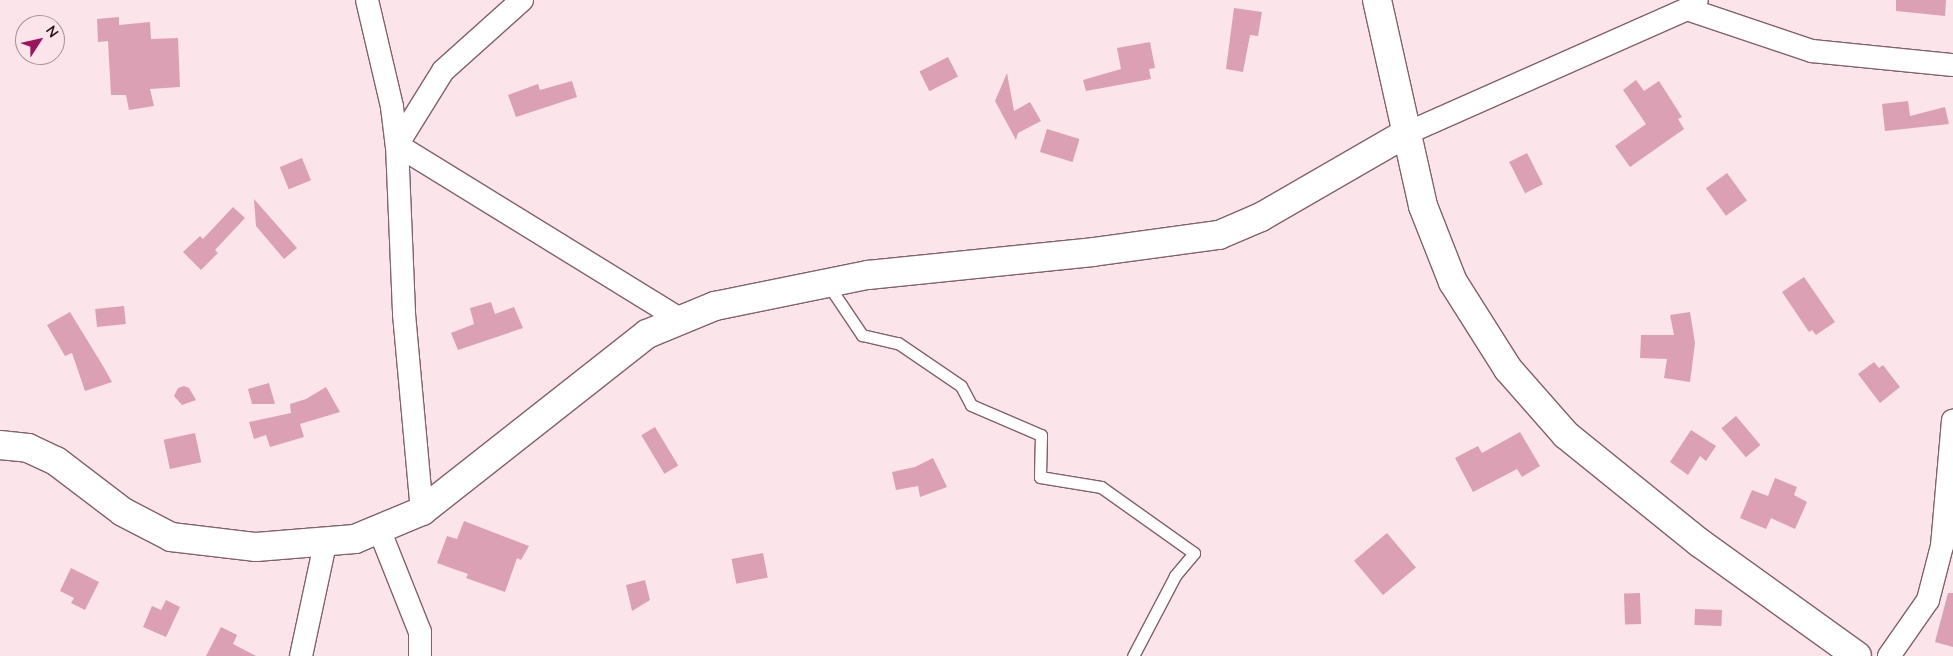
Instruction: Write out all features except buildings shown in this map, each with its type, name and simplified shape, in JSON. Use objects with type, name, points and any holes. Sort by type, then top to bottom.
[{"type":"street","points":[[367,0],[392,107],[397,145],[404,314],[422,510]]},
{"type":"street","points":[[397,145],[442,71],[522,0]]},
{"type":"street","points":[[1377,0],[1405,134],[1423,206],[1453,282],[1508,369],[1535,404],[1566,435],[1700,543],[1845,653]]},
{"type":"street","points":[[0,445],[28,448],[56,461],[131,517],[171,537],[256,547],[325,544],[355,539],[422,510],[647,334],[714,306],[868,275],[1093,252],[1219,235],[1261,216],[1405,134],[1692,5],[1812,51],[1953,65]]},
{"type":"street","points":[[397,145],[682,320]]},
{"type":"street","points":[[1889,656],[1928,600],[1942,546],[1952,434]]},
{"type":"street","points":[[379,530],[420,632],[420,656]]},
{"type":"street","points":[[301,656],[325,544]]},
{"type":"lane","points":[[827,283],[862,335],[898,343],[961,386],[971,405],[1041,435],[1040,477],[1101,487],[1194,553],[1174,576],[1133,656]]}]
